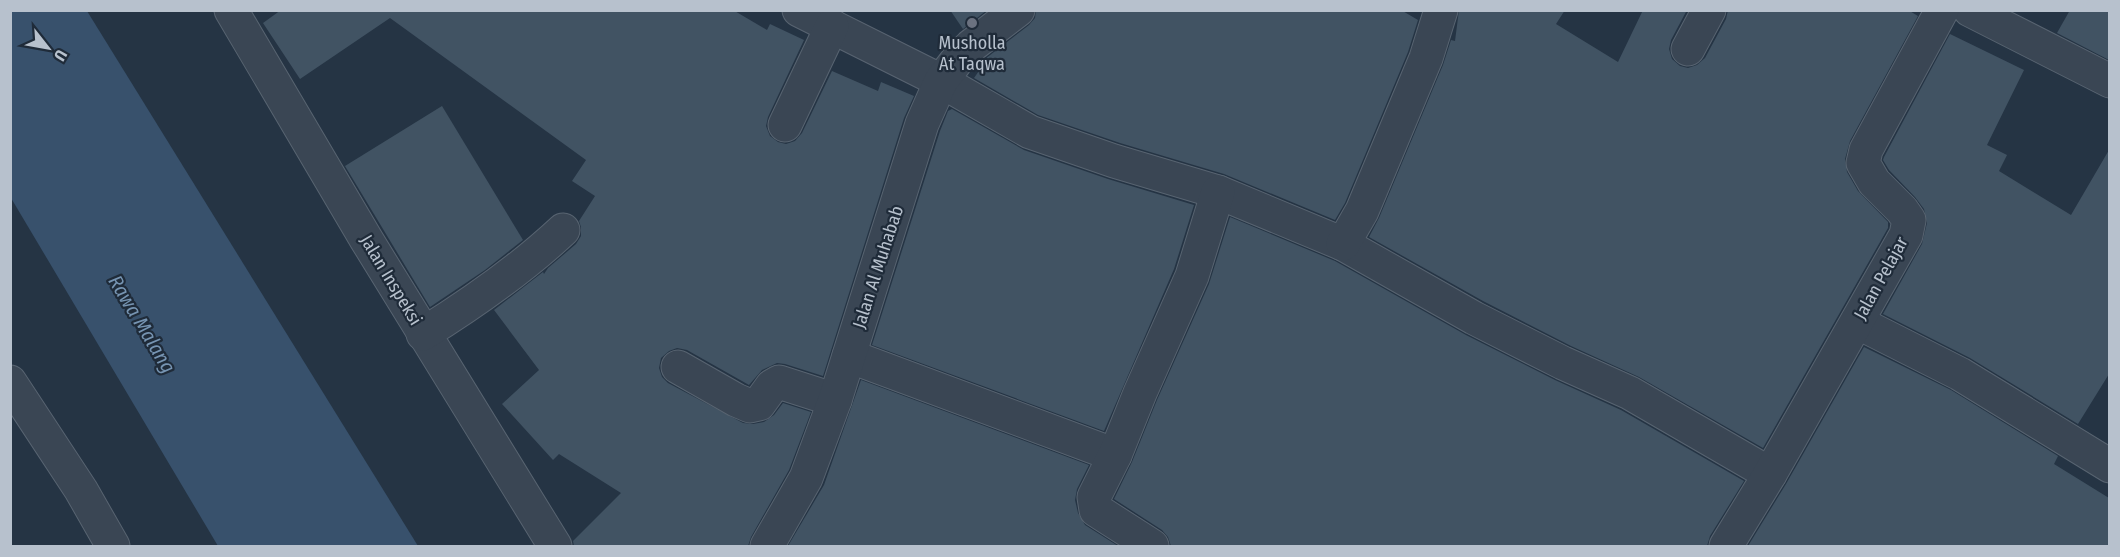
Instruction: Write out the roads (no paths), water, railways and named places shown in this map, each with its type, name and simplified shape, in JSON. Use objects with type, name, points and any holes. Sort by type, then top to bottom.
[{"type":"street","name":"Jalan Inspeksi","points":[[231,10],[304,137],[423,334],[555,546]]},
{"type":"street","points":[[799,10],[941,81],[1030,132],[1114,161],[1218,192],[1343,244],[1466,314],[1563,363],[1630,393],[1770,474]]},
{"type":"street","name":"Jalan Al Muhabab","points":[[767,546],[806,477],[835,400],[922,124],[941,81],[971,46],[1018,10]]},
{"type":"street","points":[[1343,244],[1362,211],[1426,58],[1441,10]]},
{"type":"street","points":[[1688,49],[1709,10]]},
{"type":"street","name":"Jalan Pelajar","points":[[1726,546],[1770,474],[1906,235],[1909,220],[1874,182],[1863,163],[1866,150],[1942,10]]},
{"type":"street","points":[[1970,10],[2109,81]]},
{"type":"street","points":[[785,125],[832,26]]},
{"type":"street","points":[[1152,546],[1096,510],[1094,497],[1115,455],[1192,276],[1218,192]]},
{"type":"street","points":[[423,334],[531,260],[563,230]]},
{"type":"street","points":[[1857,322],[1960,374],[2109,466]]},
{"type":"street","points":[[849,356],[1115,455]]},
{"type":"street","points":[[678,367],[750,406],[759,404],[772,386],[779,382],[835,400]]},
{"type":"street","points":[[10,382],[81,490],[113,546]]},
{"type":"water","name":"Rawa Malang","points":[[10,11],[87,11],[418,546],[218,546],[11,198]]},
{"type":"place","name":"Musholla At Taqwa","points":[[972,23]]}]
